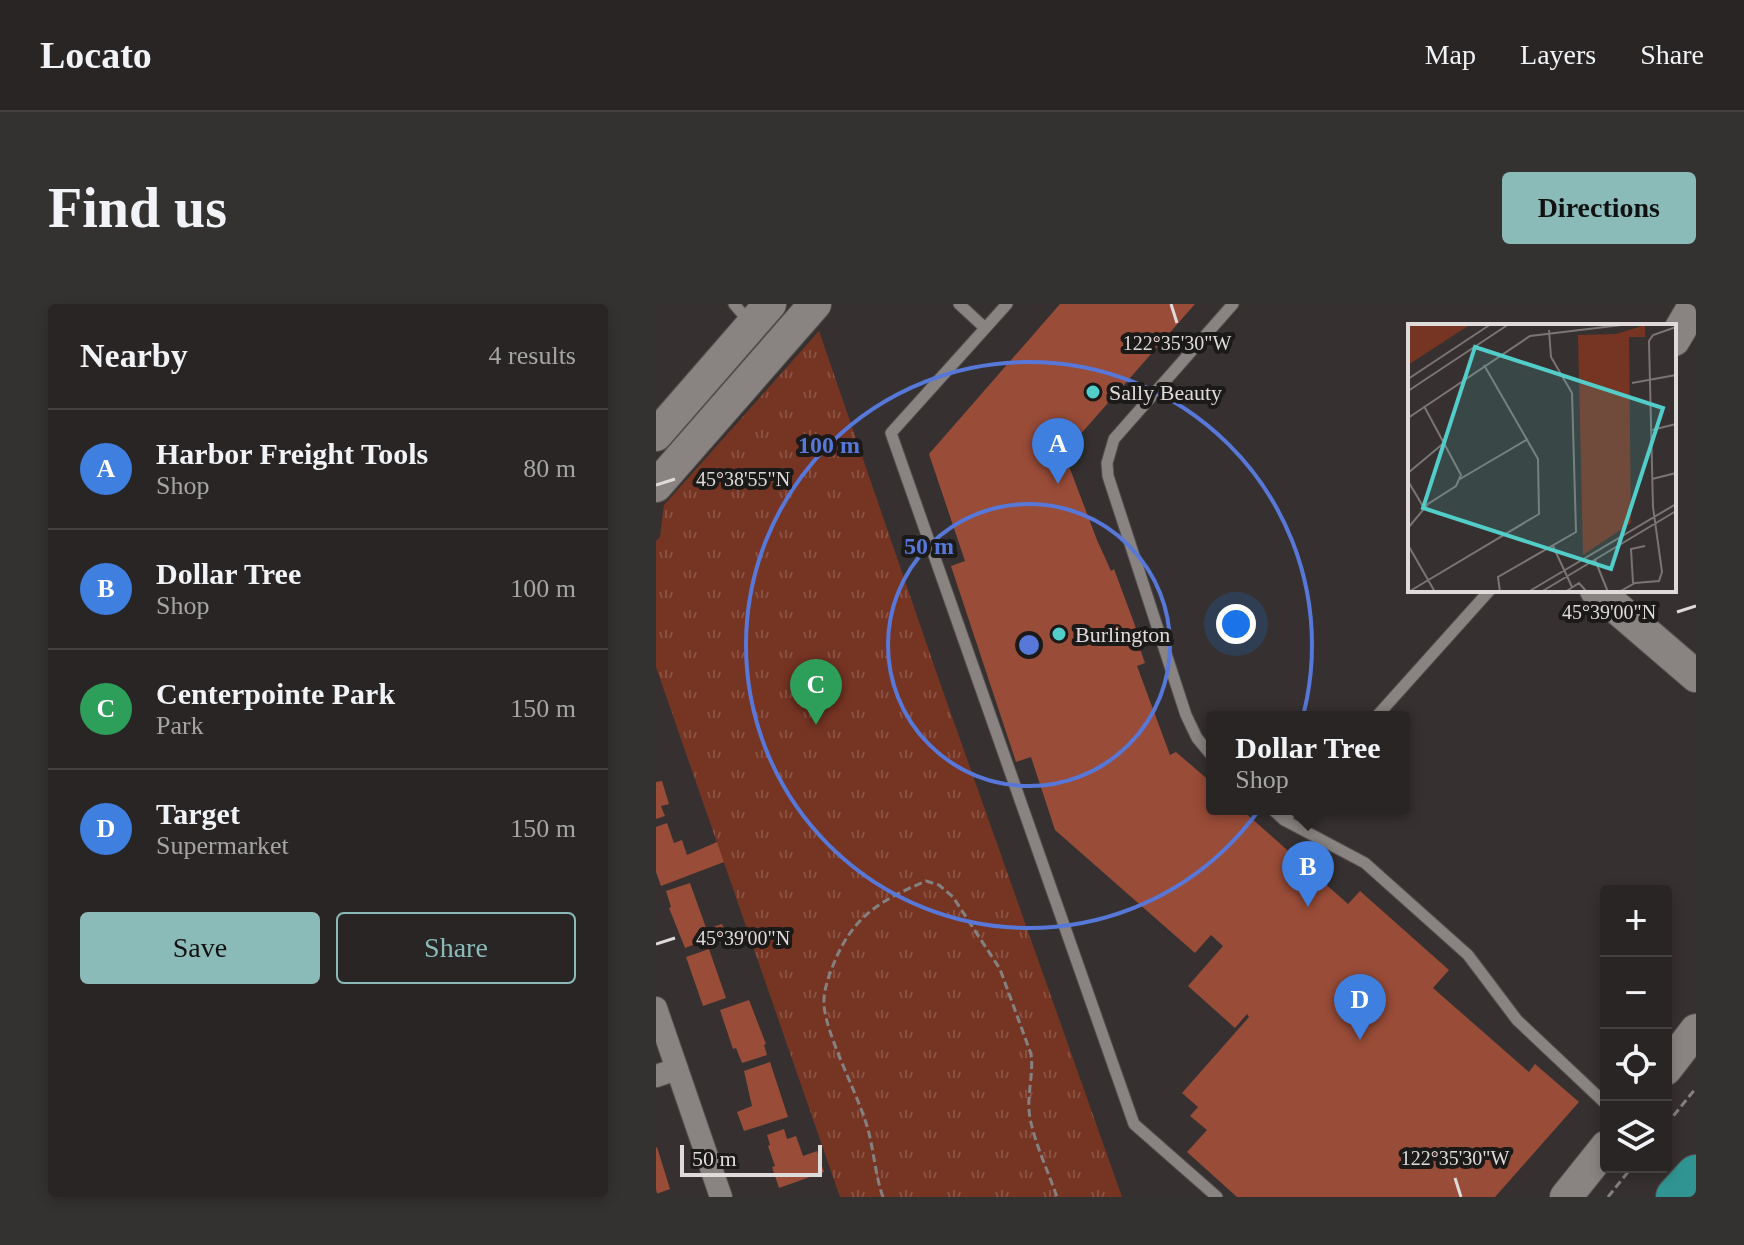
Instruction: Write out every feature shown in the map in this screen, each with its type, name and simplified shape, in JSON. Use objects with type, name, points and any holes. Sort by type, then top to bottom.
[{"type":"highway","points":[[1676,1197],[1696,1175]]},
{"type":"main road","points":[[656,486],[815,304]]},
{"type":"main road","points":[[1676,337],[1695,308]]},
{"type":"main road","points":[[656,435],[752,311]]},
{"type":"main road","points":[[1598,592],[1695,672]]},
{"type":"main road","points":[[1672,1061],[1696,1030]]},
{"type":"main road","points":[[1566,1197],[1600,1154]]},
{"type":"street","points":[[656,1008],[666,1072],[721,1197]]},
{"type":"lane","points":[[959,304],[985,328]]},
{"type":"lane","points":[[1007,304],[891,433],[1134,1124],[1217,1197]]},
{"type":"lane","points":[[1206,749],[1186,715],[1108,476],[1107,463],[1114,439],[1233,304]]},
{"type":"lane","points":[[1381,711],[1488,592]]},
{"type":"lane","points":[[1279,815],[1365,863],[1468,955],[1517,1020],[1603,1101]]},
{"type":"lane","points":[[1284,820],[1289,815]]},
{"type":"path","points":[[883,1197],[867,1123],[824,1004],[829,976],[852,928],[870,910],[892,895],[926,881],[939,885],[953,897],[1000,969],[1031,1054],[1030,1118],[1057,1197]]},
{"type":"path","points":[[1672,1118],[1696,1088]]},
{"type":"path","points":[[1608,1197],[1627,1173]]},
{"type":"green space","points":[[819,331],[1122,1197],[840,1197],[656,667],[656,541],[660,537],[664,505]]},
{"type":"building","points":[[1060,304],[1195,304],[1064,453],[1097,540],[1111,571],[1114,569],[1137,631],[1134,632],[1145,663],[1137,666],[1170,755],[1176,752],[1206,778],[1206,815],[1248,815],[1348,904],[1360,891],[1449,970],[1433,988],[1529,1072],[1535,1064],[1579,1102],[1495,1197],[1237,1197],[1187,1152],[1207,1130],[1190,1116],[1198,1107],[1182,1093],[1249,1017],[1247,1014],[1235,1028],[1188,986],[1223,946],[1211,935],[1195,953],[1055,830],[1031,757],[1016,762],[951,566],[965,561],[929,454]]},
{"type":"building","points":[[662,781],[669,804],[661,806],[665,816],[656,819],[656,782]]},
{"type":"building","points":[[667,823],[674,843],[682,840],[687,855],[717,842],[724,862],[661,886],[656,872],[656,827]]},
{"type":"building","points":[[690,883],[710,939],[685,948],[669,908],[666,891]]},
{"type":"building","points":[[722,924],[726,935],[717,939],[713,927]]},
{"type":"building","points":[[709,949],[726,998],[703,1006],[686,957]]},
{"type":"building","points":[[749,1000],[766,1044],[767,1055],[742,1063],[736,1048],[733,1049],[720,1010]]},
{"type":"building","points":[[770,1062],[788,1117],[744,1131],[737,1112],[752,1106],[744,1071]]},
{"type":"building","points":[[784,1129],[787,1139],[796,1136],[803,1156],[817,1151],[824,1172],[779,1188],[767,1135]]},
{"type":"building","points":[[656,1148],[670,1189],[656,1194]]},
{"type":"place","name":"Sally Beauty","points":[[1093,392]]},
{"type":"place","name":"Harbor Freight Tools","points":[[1058,484]]},
{"type":"place","name":"Burlington","points":[[1059,634]]},
{"type":"place","name":"Centerpointe Park","points":[[816,725]]},
{"type":"place","name":"Dollar Tree","points":[[1308,907]]},
{"type":"place","name":"Target","points":[[1360,1040]]}]
